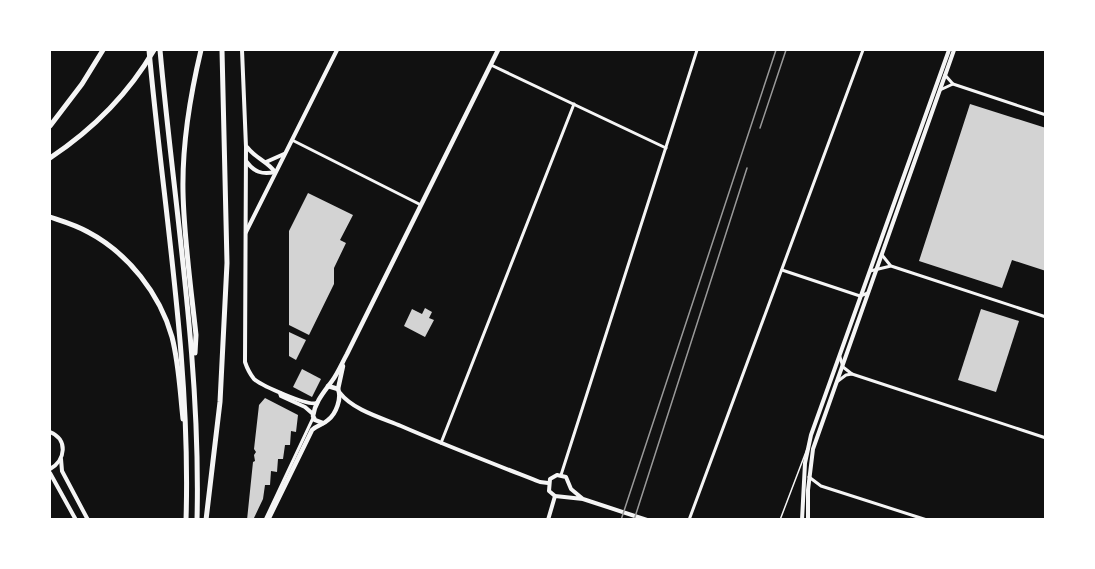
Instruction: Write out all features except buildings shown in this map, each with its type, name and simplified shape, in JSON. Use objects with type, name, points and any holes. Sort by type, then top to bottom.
[{"type":"highway","points":[[50,126],[82,84],[103,50]]},
{"type":"highway","points":[[149,50],[182,362],[188,462],[186,519]]},
{"type":"highway","points":[[50,158],[106,113],[154,50]]},
{"type":"highway","points":[[160,50],[195,376]]},
{"type":"highway","points":[[197,519],[196,335],[183,192],[185,143],[192,89],[201,50]]},
{"type":"highway","points":[[207,519],[220,402],[226,285],[222,50]]},
{"type":"highway","points":[[50,217],[89,232],[105,244],[133,268],[154,295],[174,346],[188,462]]},
{"type":"main road","points":[[323,423],[315,420],[313,415],[317,403],[346,354],[498,50]]},
{"type":"main road","points":[[266,519],[312,430],[330,418],[336,406],[346,354]]},
{"type":"main road","points":[[328,386],[339,391]]},
{"type":"street","points":[[242,50],[246,147],[244,362],[252,377],[260,384],[307,404],[317,403]]},
{"type":"street","points":[[246,233],[337,50]]},
{"type":"street","points":[[561,475],[697,50]]},
{"type":"street","points":[[689,519],[862,50]]},
{"type":"street","points":[[802,519],[807,448],[949,50]]},
{"type":"street","points":[[808,519],[805,491],[813,449],[954,50]]},
{"type":"street","points":[[491,64],[666,148]]},
{"type":"street","points":[[942,68],[953,84],[1046,115]]},
{"type":"street","points":[[940,90],[953,84]]},
{"type":"street","points":[[441,443],[574,104]]},
{"type":"street","points":[[292,140],[421,205]]},
{"type":"street","points":[[246,147],[255,156],[267,162],[275,172]]},
{"type":"street","points":[[267,162],[284,154]]},
{"type":"street","points":[[246,161],[262,174],[275,172]]},
{"type":"street","points":[[882,255],[891,266]]},
{"type":"street","points":[[870,271],[891,266],[1046,317]]},
{"type":"street","points":[[782,270],[860,296],[869,292]]},
{"type":"street","points":[[860,296],[863,308]]},
{"type":"street","points":[[841,350],[843,368],[852,374],[1046,438]]},
{"type":"street","points":[[838,381],[852,374]]},
{"type":"street","points":[[339,391],[349,402],[441,443],[540,482],[548,483]]},
{"type":"street","points":[[266,519],[313,415],[305,407],[281,396],[280,393]]},
{"type":"street","points":[[336,406],[349,402]]},
{"type":"street","points":[[50,432],[62,443],[62,471],[88,519]]},
{"type":"street","points":[[61,459],[50,471],[76,519]]},
{"type":"street","points":[[583,498],[569,486],[566,477],[553,476],[548,483],[549,491],[555,496],[583,498],[647,519]]},
{"type":"street","points":[[809,477],[821,486],[927,519]]},
{"type":"street","points":[[563,496],[569,486]]},
{"type":"street","points":[[805,491],[821,486]]},
{"type":"street","points":[[548,519],[555,496]]},
{"type":"lane","points":[[780,519],[807,448]]},
{"type":"railway","points":[[621,520],[776,50]]},
{"type":"railway","points":[[760,128],[786,50]]},
{"type":"railway","points":[[634,520],[747,168]]}]
